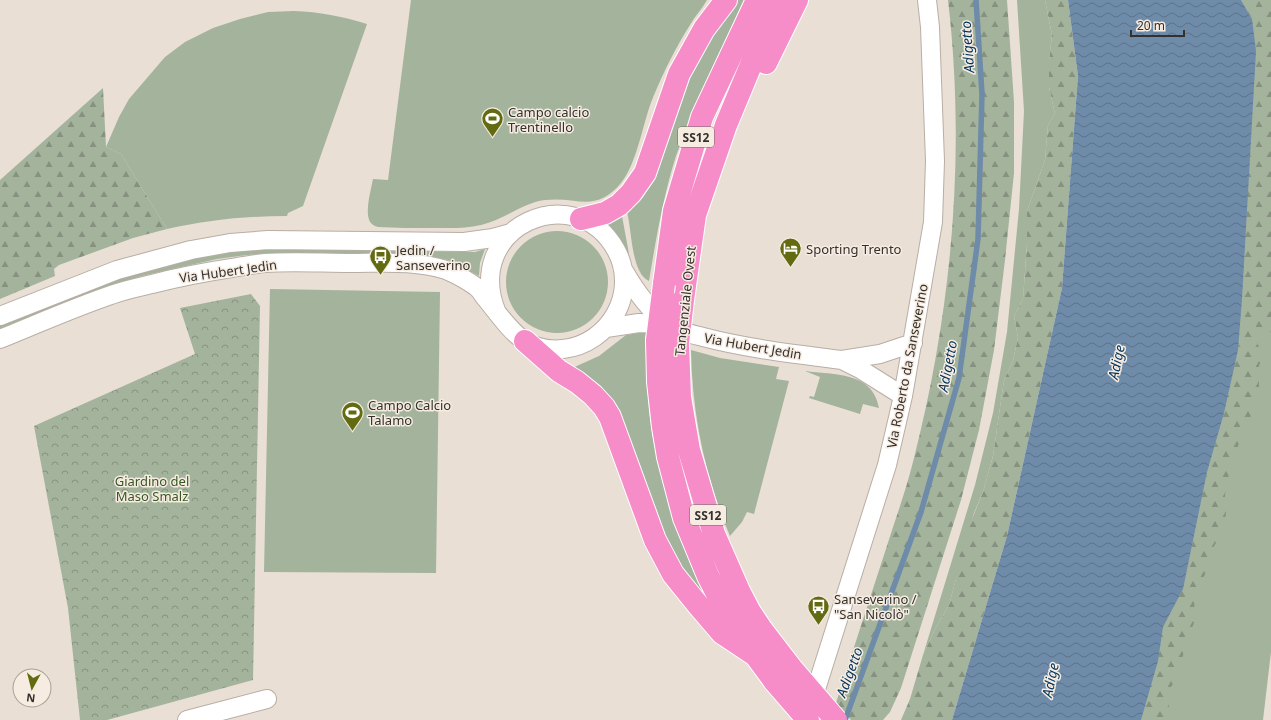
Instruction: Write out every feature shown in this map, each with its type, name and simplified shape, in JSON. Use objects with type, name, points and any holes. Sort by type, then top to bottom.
[{"type":"highway","points":[[581,219],[605,212],[619,205],[631,193],[645,173],[679,74],[704,29],[726,0]]},
{"type":"highway","name":"Tangenziale Ovest","points":[[757,0],[702,117],[674,210],[664,284],[667,335],[689,450],[714,534],[739,591],[762,630],[783,675],[807,720]]},
{"type":"highway","name":"Tangenziale Ovest","points":[[778,0],[726,125],[695,215],[683,300],[667,335],[658,382],[668,457],[684,518],[708,576],[733,625],[755,655],[783,675],[836,720]]},
{"type":"highway","points":[[744,84],[768,61],[797,0]]},
{"type":"highway","points":[[525,341],[559,371],[577,382],[593,395],[604,407],[610,417],[655,540],[673,574],[722,633],[755,655]]},
{"type":"street","name":"Via Roberto da Sanseverino","points":[[807,720],[884,477],[903,396],[913,343],[933,222],[935,161],[930,27],[927,0]]},
{"type":"street","name":"Via Hubert Jedin","points":[[0,339],[112,294],[188,274],[265,263],[416,264],[447,270],[476,286],[504,324],[514,334],[525,341],[538,347],[562,349],[586,343],[606,328],[615,316],[622,301],[625,281],[621,259],[609,239],[601,230],[581,219],[560,214],[539,217],[519,226],[511,233],[498,250],[493,260],[490,273],[490,286],[492,300],[497,313]]},
{"type":"street","name":"Via Hubert Jedin","points":[[0,316],[117,270],[191,250],[230,243],[276,240],[464,242],[493,238],[511,233]]},
{"type":"street","name":"Via Hubert Jedin","points":[[624,270],[638,295],[667,335]]},
{"type":"street","name":"Via Hubert Jedin","points":[[606,328],[639,323],[667,335],[683,331],[720,342],[842,360],[880,354],[913,343]]},
{"type":"street","name":"Via Hubert Jedin","points":[[842,360],[860,369],[903,396]]},
{"type":"street","points":[[187,720],[267,699]]},
{"type":"green space","name":"Campo calcio Trentinello","points":[[411,0],[707,0],[685,33],[666,68],[650,105],[632,164],[621,183],[612,192],[603,198],[594,201],[585,202],[556,199],[545,200],[529,204],[489,223],[463,228],[378,227],[369,221],[368,203],[373,179],[388,180]]},
{"type":"green space","points":[[737,0],[744,0],[683,136],[671,171],[657,234],[649,281],[643,276],[635,260],[627,212],[643,197],[649,187],[677,106],[688,82],[707,46]]},
{"type":"green space","points":[[948,0],[1007,0],[1014,102],[1014,173],[994,350],[979,430],[961,500],[901,688],[890,712],[883,720],[851,720],[836,703],[911,470],[927,402],[938,345],[946,288],[952,230],[956,115]]},
{"type":"green space","points":[[1017,0],[1045,0],[1052,35],[1049,60],[1049,87],[1055,114],[1048,125],[1045,160],[1027,211],[1027,244],[1023,299],[1014,316],[1018,337],[1013,361],[1004,380],[993,456],[983,492],[974,513],[949,605],[935,629],[923,655],[975,485],[993,413],[1007,332],[1019,209],[1024,111]]},
{"type":"green space","points":[[1045,0],[1068,0],[1078,76],[1062,288],[1007,536],[952,720],[901,720],[910,699],[923,655],[935,629],[949,605],[956,579],[961,546],[983,492],[993,456],[1004,380],[1013,361],[1018,337],[1014,316],[1023,299],[1027,244],[1027,211],[1045,160],[1048,125],[1055,114],[1049,87],[1049,60],[1052,35]]},
{"type":"green space","points":[[1241,0],[1271,0],[1271,652],[1263,720],[1141,720],[1252,19]]},
{"type":"green space","points":[[1241,0],[1271,0],[1271,332],[1262,333],[1256,338],[1261,354],[1257,373],[1259,378],[1259,390],[1255,408],[1240,437],[1236,456],[1229,474],[1225,495],[1226,514],[1222,532],[1213,548],[1207,571],[1194,594],[1195,620],[1186,644],[1177,678],[1169,690],[1169,709],[1164,720],[1141,720],[1158,661],[1163,627],[1183,589],[1207,472],[1224,413],[1238,350],[1256,51],[1252,19]]},
{"type":"green space","points":[[294,11],[330,15],[367,24],[303,206],[288,213],[287,216],[227,219],[167,229],[121,154],[106,147],[119,117],[129,99],[165,57],[185,42],[213,28],[240,19],[268,12]]},
{"type":"green space","points":[[103,88],[106,147],[121,154],[167,229],[133,238],[59,265],[54,269],[55,276],[0,299],[0,180]]},
{"type":"green space","points":[[622,216],[629,254],[606,223]]},
{"type":"green space","points":[[557,231],[567,232],[586,239],[600,253],[607,272],[607,292],[600,311],[586,325],[567,332],[557,333],[547,332],[528,325],[514,311],[507,292],[506,282],[507,272],[514,253],[528,239],[547,232]]},
{"type":"green space","points":[[283,248],[413,250],[413,255],[283,253],[247,255],[217,259],[142,276],[113,285],[0,331],[0,324],[110,279],[179,261],[248,250]]},
{"type":"green space","points":[[485,249],[480,263],[479,276],[448,260],[422,255],[423,251],[475,252]]},
{"type":"green space","name":"Campo Calcio Talamo","points":[[270,289],[440,292],[436,573],[264,572]]},
{"type":"green space","name":"Giardino del Maso Smalz","points":[[251,294],[260,306],[253,680],[107,720],[80,720],[68,608],[34,426],[195,354],[180,308]]},
{"type":"green space","points":[[644,332],[647,334],[647,377],[650,420],[658,464],[682,543],[691,566],[709,600],[703,599],[678,566],[648,502],[570,369],[599,356],[626,335]]},
{"type":"green space","points":[[691,350],[720,358],[779,367],[776,379],[789,381],[754,514],[747,512],[742,522],[730,536],[721,514],[707,468],[702,445],[694,398]]},
{"type":"green space","points":[[805,371],[850,377],[860,381],[869,387],[875,396],[879,408],[863,404],[860,414],[809,398],[810,396],[814,397],[820,377]]},
{"type":"water","name":"Adige","points":[[1068,0],[1241,0],[1252,19],[1256,51],[1238,350],[1224,413],[1207,472],[1183,589],[1163,627],[1158,661],[1141,720],[952,720],[1007,536],[1062,288],[1078,76]]},
{"type":"waterway","name":"Adigetto","points":[[845,720],[921,512],[959,378],[978,239],[982,94],[976,0]]},
{"type":"place","name":"Campo calcio Trentinello","points":[[493,138]]},
{"type":"place","name":"Sporting Trento","points":[[790,268]]},
{"type":"place","name":"Jedin / Sanseverino","points":[[380,276]]},
{"type":"place","name":"Campo Calcio Talamo","points":[[353,432]]},
{"type":"place","name":"Sanseverino / \"San Nicolò\"","points":[[819,626]]}]
